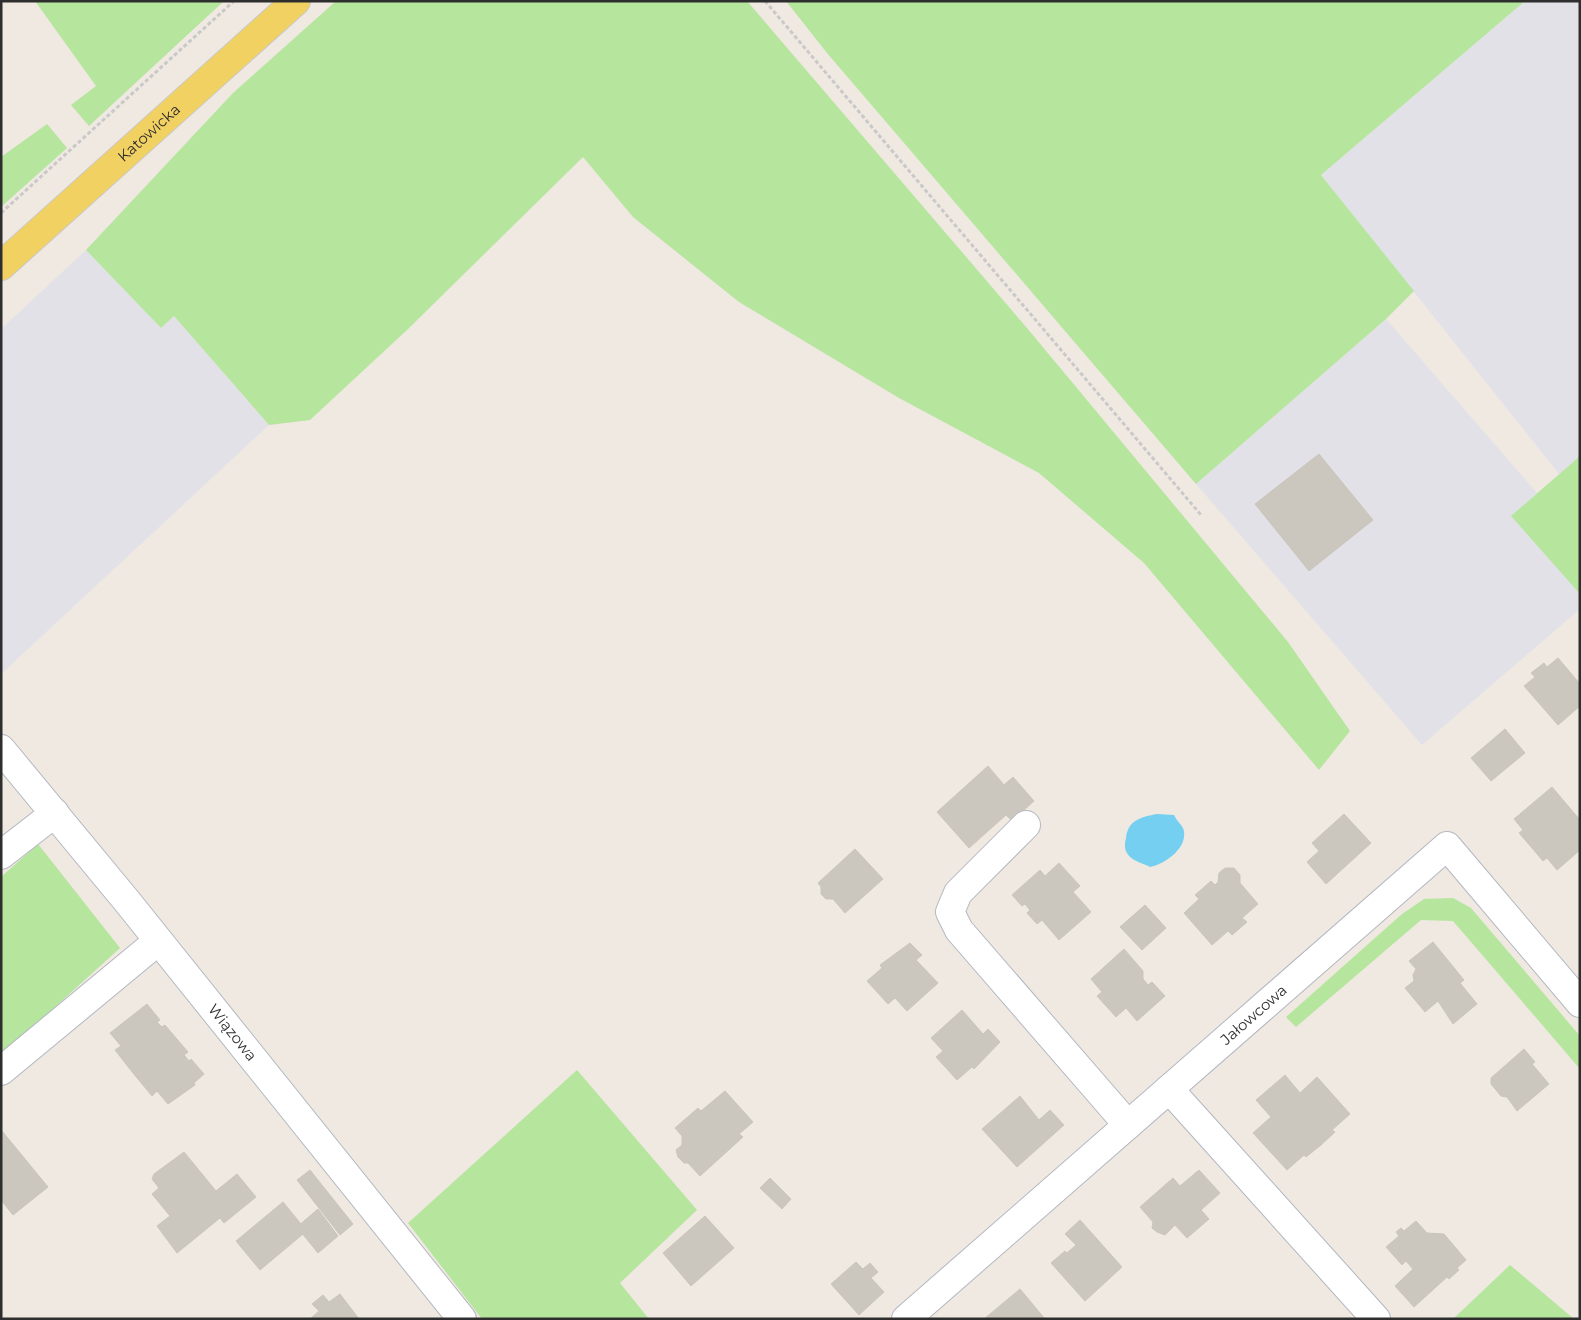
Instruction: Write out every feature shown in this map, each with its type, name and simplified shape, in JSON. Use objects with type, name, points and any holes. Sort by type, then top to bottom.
[{"type":"main road","name":"Katowicka","points":[[1,266],[296,1]]},
{"type":"street","name":"Wiązowa","points":[[1,749],[55,813],[462,1319]]},
{"type":"street","points":[[1,856],[55,813]]},
{"type":"street","points":[[1026,825],[958,893],[950,912],[959,930],[1128,1125]]},
{"type":"street","name":"Jałowcowa","points":[[911,1317],[1447,846],[1580,1003]]},
{"type":"street","points":[[1,1071],[158,941]]},
{"type":"street","points":[[1169,1089],[1376,1319]]},
{"type":"path","points":[[1,213],[234,1]]},
{"type":"path","points":[[765,1],[1201,515]]},
{"type":"shaded area","points":[[1525,1],[1580,1],[1580,456],[1559,474],[1321,175]]},
{"type":"shaded area","points":[[86,250],[161,328],[174,316],[269,425],[1,674],[1,329]]},
{"type":"shaded area","points":[[1386,319],[1537,493],[1512,516],[1580,594],[1580,609],[1422,745],[1196,484]]},
{"type":"green space","points":[[35,1],[224,1],[89,126],[71,105],[96,86]]},
{"type":"green space","points":[[336,1],[747,1],[1027,328],[1288,642],[1350,731],[1319,770],[1144,563],[1039,473],[899,398],[739,302],[633,217],[583,157],[407,330],[310,420],[269,425],[174,316],[161,328],[86,250],[233,93]]},
{"type":"green space","points":[[786,1],[1525,1],[1321,175],[1414,291],[1386,319],[1196,484],[827,53]]},
{"type":"green space","points":[[47,124],[67,148],[1,207],[1,157]]},
{"type":"green space","points":[[1580,456],[1580,594],[1511,516]]},
{"type":"green space","points":[[38,844],[120,948],[1,1056],[1,877]]},
{"type":"green space","points":[[1453,898],[1471,908],[1580,1036],[1580,1069],[1453,921],[1421,920],[1296,1027],[1286,1017],[1402,914],[1424,899]]},
{"type":"green space","points":[[577,1070],[697,1210],[620,1283],[649,1319],[482,1319],[408,1223]]},
{"type":"green space","points":[[1510,1265],[1574,1319],[1453,1319]]},
{"type":"water","points":[[1157,814],[1174,815],[1183,828],[1184,835],[1180,847],[1175,853],[1163,862],[1150,867],[1129,856],[1125,850],[1125,841],[1132,823],[1146,816]]},
{"type":"building","points":[[1319,454],[1373,520],[1309,571],[1255,504]]},
{"type":"building","points":[[1558,658],[1580,684],[1580,706],[1558,725],[1524,686],[1535,677],[1531,673],[1544,663],[1547,667]]},
{"type":"building","points":[[1505,729],[1525,753],[1491,781],[1471,758]]},
{"type":"building","points":[[988,766],[1004,785],[1013,777],[1034,801],[1012,821],[1006,815],[969,848],[937,812]]},
{"type":"building","points":[[1552,787],[1574,813],[1532,848],[1519,833],[1523,830],[1514,819]]},
{"type":"building","points":[[1574,813],[1580,820],[1580,850],[1557,870],[1547,858],[1543,861],[1532,848]]},
{"type":"building","points":[[1344,814],[1371,843],[1326,884],[1307,862],[1319,851],[1312,843]]},
{"type":"building","points":[[855,849],[883,879],[845,913],[833,899],[826,899],[821,894],[821,887],[818,883]]},
{"type":"building","points":[[1059,863],[1080,886],[1073,892],[1091,912],[1059,940],[1042,920],[1037,924],[1027,913],[1030,910],[1025,904],[1022,906],[1012,895],[1040,870],[1045,876]]},
{"type":"building","points":[[1225,868],[1234,868],[1240,875],[1240,883],[1258,904],[1242,918],[1247,922],[1232,935],[1228,931],[1212,945],[1184,913],[1199,899],[1195,895],[1211,881],[1215,885],[1218,882],[1219,873]]},
{"type":"building","points":[[1145,905],[1166,928],[1142,950],[1120,927]]},
{"type":"building","points":[[1433,942],[1464,980],[1460,983],[1477,1004],[1453,1024],[1438,1001],[1425,1012],[1405,988],[1414,981],[1413,975],[1416,969],[1409,961]]},
{"type":"building","points":[[910,943],[922,955],[916,960],[938,983],[907,1011],[895,998],[888,1004],[867,981],[882,968],[880,965]]},
{"type":"building","points":[[1124,949],[1143,971],[1143,979],[1148,985],[1152,982],[1165,996],[1137,1021],[1126,1008],[1116,1017],[1097,996],[1102,992],[1091,979]]},
{"type":"building","points":[[147,1004],[160,1020],[157,1022],[162,1027],[165,1025],[176,1038],[133,1073],[115,1050],[121,1046],[110,1033]]},
{"type":"building","points":[[962,1010],[983,1034],[988,1029],[1000,1042],[974,1069],[972,1067],[957,1080],[936,1057],[943,1051],[931,1038]]},
{"type":"building","points":[[176,1038],[188,1052],[184,1055],[189,1061],[191,1059],[204,1074],[194,1083],[195,1085],[168,1104],[157,1091],[152,1096],[133,1073]]},
{"type":"building","points":[[1524,1049],[1535,1062],[1532,1064],[1549,1084],[1517,1111],[1507,1097],[1501,1096],[1491,1084],[1491,1078]]},
{"type":"building","points":[[1285,1075],[1300,1093],[1317,1077],[1350,1114],[1332,1130],[1335,1132],[1321,1145],[1270,1088]]},
{"type":"building","points":[[1270,1088],[1321,1145],[1306,1157],[1304,1155],[1287,1170],[1253,1133],[1271,1117],[1256,1100]]},
{"type":"building","points":[[725,1091],[753,1122],[739,1134],[743,1137],[700,1176],[688,1163],[684,1163],[678,1157],[676,1150],[682,1145],[682,1136],[675,1128],[698,1108],[701,1111]]},
{"type":"building","points":[[1020,1096],[1039,1120],[1050,1110],[1064,1125],[1017,1167],[982,1129]]},
{"type":"building","points":[[2,1131],[48,1187],[13,1215],[1,1200]]},
{"type":"building","points":[[184,1152],[216,1191],[237,1174],[256,1197],[224,1223],[220,1218],[177,1253],[157,1226],[170,1216],[152,1194],[159,1188],[152,1179],[154,1174]]},
{"type":"building","points":[[310,1170],[353,1224],[340,1235],[297,1180]]},
{"type":"building","points":[[1199,1170],[1220,1193],[1201,1210],[1209,1219],[1187,1238],[1175,1225],[1165,1235],[1157,1232],[1152,1228],[1153,1222],[1140,1207],[1173,1178],[1180,1186]]},
{"type":"building","points":[[770,1178],[791,1199],[782,1209],[760,1188]]},
{"type":"building","points":[[283,1202],[301,1224],[297,1227],[303,1234],[260,1270],[236,1241]]},
{"type":"building","points":[[318,1209],[338,1236],[318,1253],[297,1227]]},
{"type":"building","points":[[705,1216],[734,1248],[691,1286],[663,1253]]},
{"type":"building","points":[[1080,1220],[1122,1267],[1085,1301],[1051,1263],[1065,1251],[1067,1253],[1076,1245],[1065,1234]]},
{"type":"building","points":[[1416,1221],[1427,1233],[1444,1234],[1466,1260],[1457,1268],[1459,1270],[1449,1279],[1447,1277],[1414,1307],[1395,1286],[1413,1269],[1406,1261],[1402,1265],[1386,1247],[1399,1236],[1396,1232],[1401,1228],[1404,1231]]},
{"type":"building","points":[[856,1262],[863,1269],[870,1263],[878,1272],[871,1278],[884,1292],[859,1315],[831,1284]]},
{"type":"building","points":[[1020,1289],[1045,1319],[984,1319]]},
{"type":"building","points":[[340,1294],[359,1319],[310,1319],[319,1311],[312,1304],[323,1295],[329,1302]]}]
